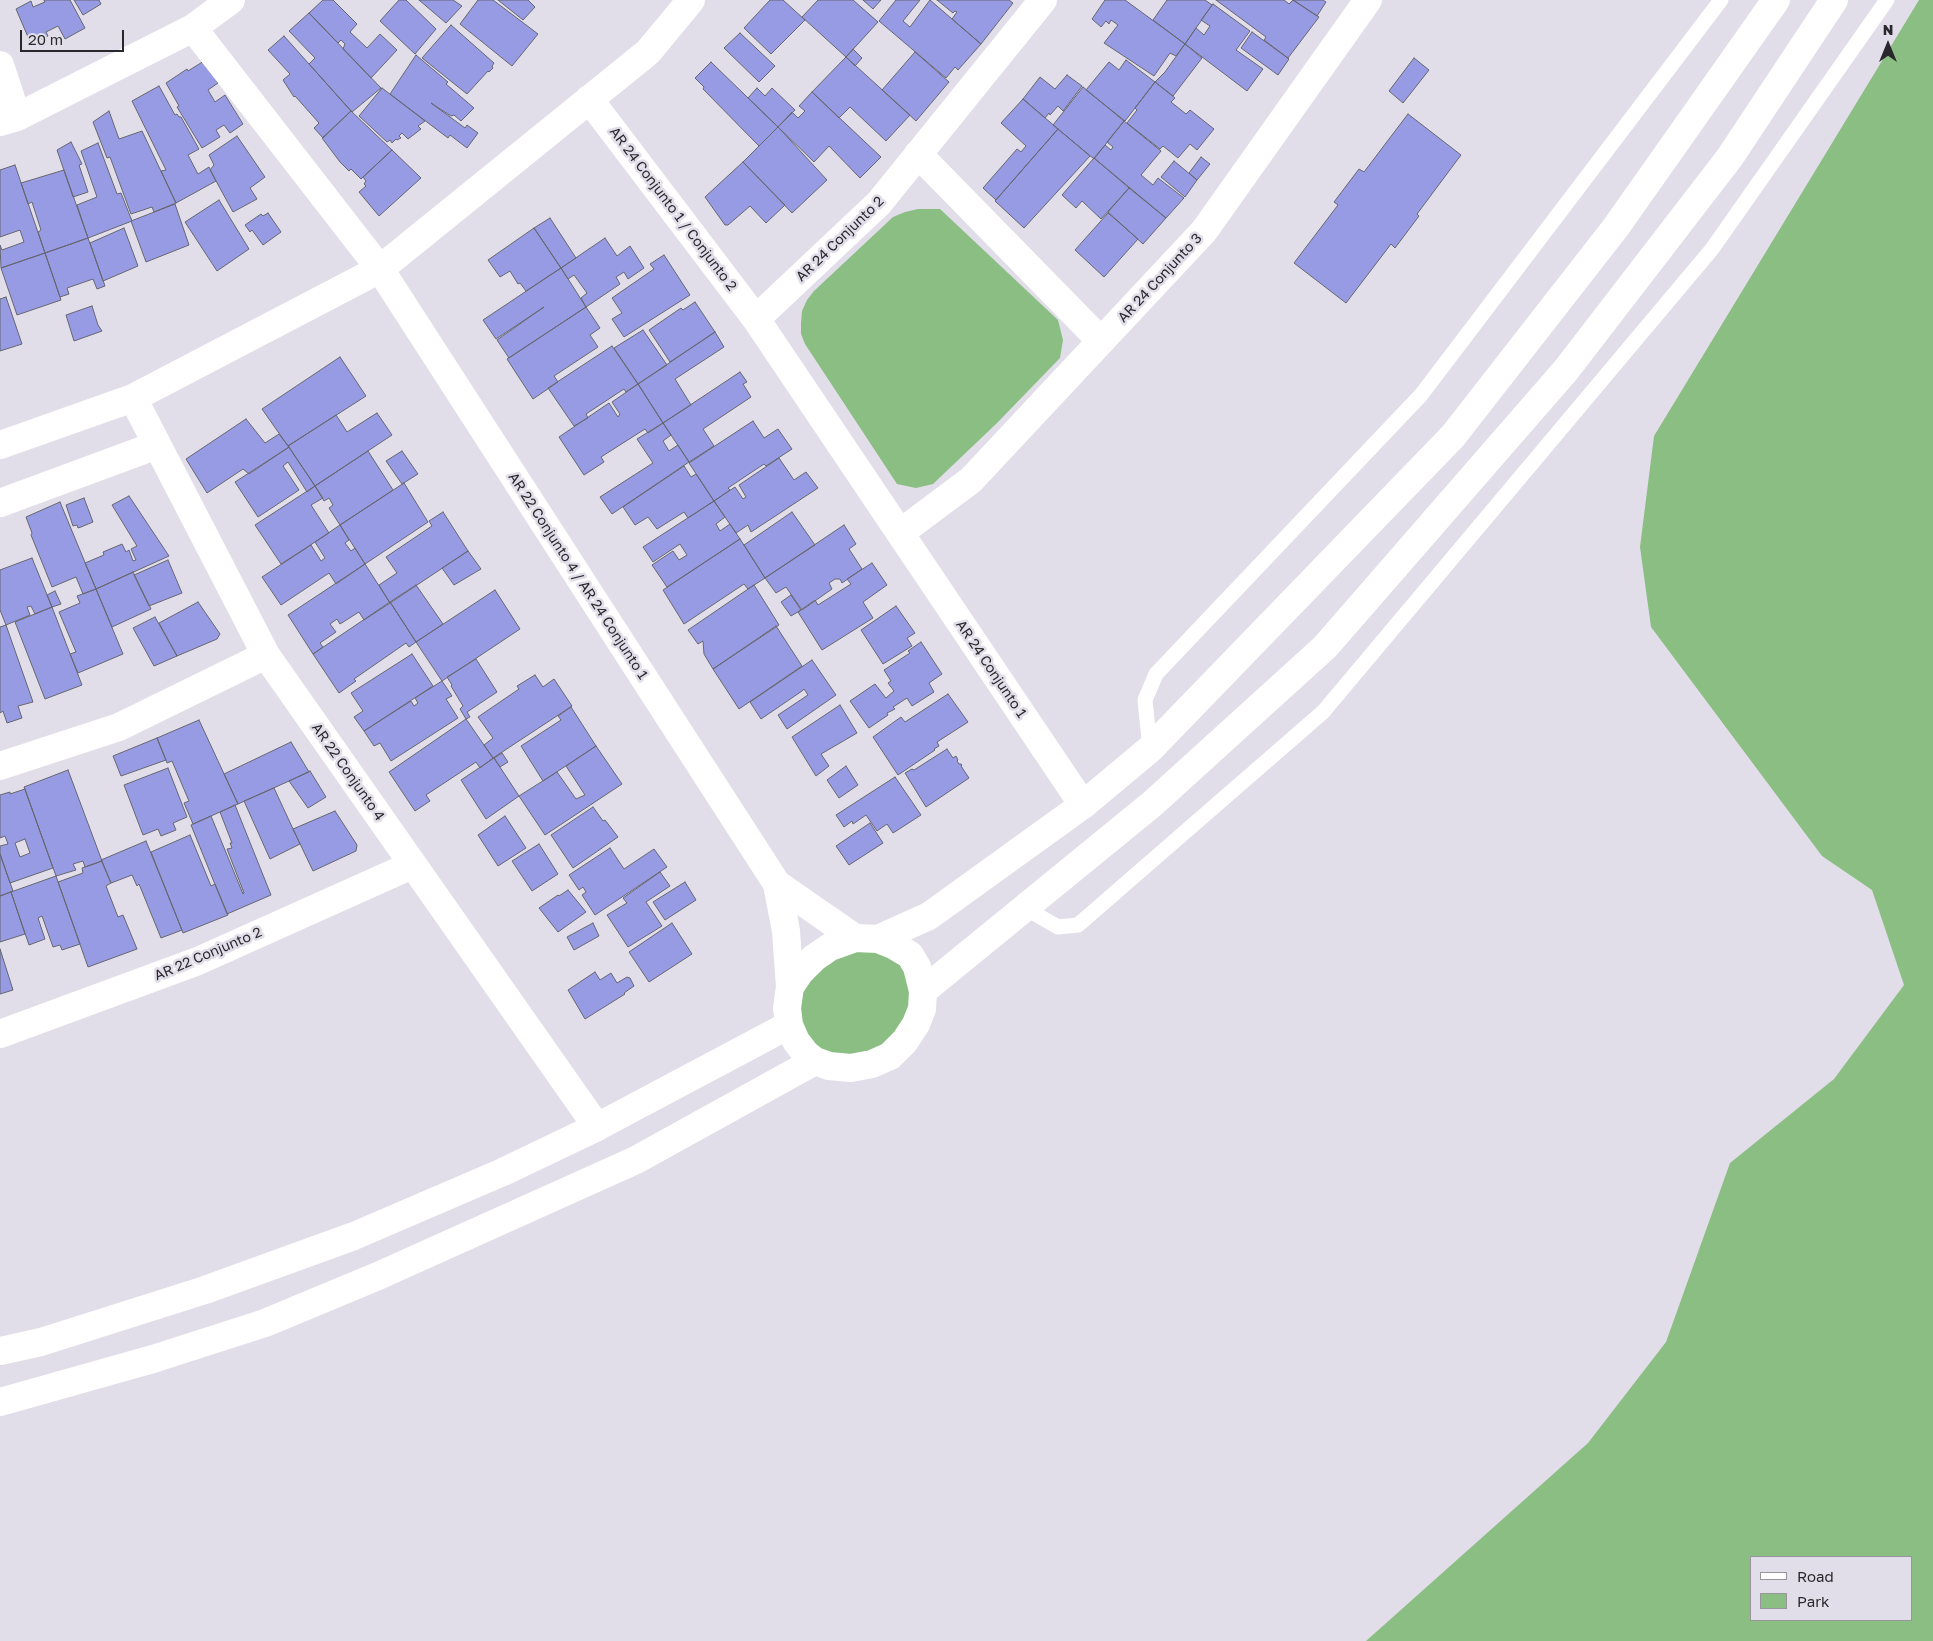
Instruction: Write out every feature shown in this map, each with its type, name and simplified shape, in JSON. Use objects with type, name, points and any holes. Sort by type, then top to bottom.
[{"type":"street","points":[[0,65],[8,120],[193,28],[231,0]]},
{"type":"street","points":[[0,445],[133,398],[380,269],[648,52],[691,0]]},
{"type":"street","name":"AR 24 Conjunto 2","points":[[756,319],[879,203],[1043,0]]},
{"type":"street","name":"AR 24 Conjunto 3","points":[[900,533],[970,480],[1204,231],[1368,0]]},
{"type":"street","points":[[790,988],[800,972],[814,958],[830,947],[867,938],[929,916],[1083,805],[1150,749],[1458,431],[1616,227],[1776,0]]},
{"type":"street","points":[[923,991],[1152,804],[1325,647],[1566,370],[1730,157],[1834,0]]},
{"type":"street","name":"AR 22 Conjunto 4 / AR 24 Conjunto 1","points":[[193,28],[380,269],[777,884]]},
{"type":"street","name":"AR 24 Conjunto 1 / Conjunto 2","points":[[589,99],[756,319]]},
{"type":"street","points":[[918,154],[1101,341]]},
{"type":"street","points":[[756,319],[900,533]]},
{"type":"street","name":"AR 22 Conjunto 4","points":[[133,398],[266,655],[597,1127]]},
{"type":"street","points":[[0,503],[157,445]]},
{"type":"street","name":"AR 24 Conjunto 1","points":[[900,533],[1083,805]]},
{"type":"street","points":[[0,766],[119,727],[266,655]]},
{"type":"street","name":"AR 22 Conjunto 2","points":[[0,1034],[198,960],[412,865]]},
{"type":"street","points":[[777,884],[867,938],[894,944],[910,955],[917,967],[923,991],[922,1009],[916,1024],[890,1056],[872,1064],[851,1068],[829,1066],[815,1061],[806,1054],[796,1041],[789,1025],[787,1008],[790,988],[786,931],[777,884]]},
{"type":"street","points":[[0,1352],[41,1342],[205,1290],[354,1236],[503,1172],[597,1127],[789,1025]]},
{"type":"street","points":[[0,1402],[153,1359],[265,1323],[309,1305],[636,1160],[815,1061]]},
{"type":"lane","points":[[1150,749],[1145,700],[1156,674],[1421,395],[1721,0]]},
{"type":"lane","points":[[1026,908],[1058,927],[1078,925],[1323,712],[1712,249],[1888,0]]},
{"type":"green space","points":[[1919,0],[1933,0],[1933,1641],[1366,1641],[1588,1443],[1666,1342],[1730,1163],[1834,1079],[1904,985],[1872,890],[1822,856],[1651,627],[1640,547],[1654,436]]},
{"type":"green space","points":[[918,209],[940,209],[1058,320],[1063,340],[1060,358],[997,423],[933,484],[916,488],[897,484],[805,344],[801,334],[801,323],[802,311],[814,291],[893,217]]},
{"type":"green space","points":[[856,946],[904,961],[914,1006],[885,1049],[850,1060],[812,1049],[795,1008],[807,977]]},
{"type":"building","points":[[44,0],[70,0],[85,28],[65,39],[58,26],[46,32],[48,36],[31,44],[16,9],[31,1],[33,7],[45,2]]},
{"type":"building","points":[[74,0],[99,0],[101,4],[83,15]]},
{"type":"building","points":[[323,0],[333,0],[357,24],[350,32],[367,48],[380,34],[397,50],[371,78],[343,49],[345,44],[341,40],[338,43],[309,13]]},
{"type":"building","points":[[399,0],[406,0],[436,29],[415,54],[380,21]]},
{"type":"building","points":[[419,0],[453,0],[462,6],[446,23]]},
{"type":"building","points":[[478,0],[493,0],[538,34],[512,66],[460,24]]},
{"type":"building","points":[[498,0],[528,0],[535,7],[523,20]]},
{"type":"building","points":[[770,0],[783,0],[805,20],[771,54],[744,28]]},
{"type":"building","points":[[818,0],[853,0],[878,22],[846,57],[802,17]]},
{"type":"building","points":[[863,0],[881,0],[873,9]]},
{"type":"building","points":[[896,0],[920,0],[903,21],[910,27],[930,0],[981,44],[958,70],[955,67],[946,78],[879,21]]},
{"type":"building","points":[[937,0],[1009,0],[1013,3],[981,44],[952,19],[957,12],[953,13]]},
{"type":"building","points":[[1105,0],[1125,0],[1185,44],[1176,56],[1170,53],[1154,76],[1104,43],[1118,25],[1111,20],[1109,24],[1106,21],[1101,27],[1092,19]]},
{"type":"building","points":[[1167,0],[1205,0],[1212,5],[1185,44],[1153,20]]},
{"type":"building","points":[[1216,0],[1284,0],[1289,4],[1293,0],[1319,17],[1288,58],[1264,40],[1266,37]]},
{"type":"building","points":[[1293,0],[1323,0],[1326,2],[1317,16]]},
{"type":"building","points":[[1213,4],[1250,31],[1236,50],[1263,69],[1247,91],[1185,44],[1196,28],[1204,35],[1210,26],[1201,20]]},
{"type":"building","points":[[309,13],[381,88],[352,112],[309,64],[315,58],[289,31]]},
{"type":"building","points":[[451,25],[494,63],[493,68],[467,94],[422,58]]},
{"type":"building","points":[[1252,32],[1289,59],[1278,75],[1241,48]]},
{"type":"building","points":[[740,33],[775,66],[759,82],[724,48]]},
{"type":"building","points":[[284,36],[351,111],[323,138],[314,128],[319,123],[294,97],[283,80],[290,74],[268,50]]},
{"type":"building","points":[[1185,44],[1202,58],[1173,96],[1155,82],[1165,72]]},
{"type":"building","points":[[853,49],[862,58],[855,66],[846,57]]},
{"type":"building","points":[[915,52],[949,82],[916,121],[882,90]]},
{"type":"building","points":[[416,55],[448,82],[446,84],[474,108],[461,121],[454,115],[451,116],[431,103],[465,128],[467,125],[478,133],[467,148],[450,135],[448,138],[390,94]]},
{"type":"building","points":[[846,57],[910,115],[886,141],[850,107],[839,118],[812,92]]},
{"type":"building","points":[[1414,58],[1429,70],[1403,103],[1389,91]]},
{"type":"building","points":[[1126,60],[1155,82],[1125,121],[1086,90],[1109,62],[1119,70]]},
{"type":"building","points":[[204,61],[218,83],[208,90],[215,102],[225,95],[243,124],[230,133],[224,125],[216,130],[220,137],[202,148],[177,107],[179,106],[166,83],[187,69],[188,71]]},
{"type":"building","points":[[711,62],[778,127],[759,146],[703,89],[704,87],[695,78]]},
{"type":"building","points":[[1067,75],[1082,86],[1063,111],[1058,106],[1045,118],[1023,99],[1040,77],[1055,89]]},
{"type":"building","points":[[1155,82],[1175,98],[1171,102],[1186,114],[1190,110],[1214,129],[1197,150],[1190,144],[1178,158],[1163,146],[1160,149],[1127,123],[1137,110],[1135,108]]},
{"type":"building","points":[[159,86],[175,115],[177,114],[181,117],[199,149],[188,155],[198,174],[209,167],[216,181],[176,203],[161,171],[166,170],[132,101]]},
{"type":"building","points":[[1083,87],[1124,121],[1094,159],[1053,125]]},
{"type":"building","points":[[382,88],[425,121],[418,126],[421,129],[408,139],[402,133],[399,136],[401,138],[396,139],[392,143],[390,140],[387,142],[359,116]]},
{"type":"building","points":[[757,88],[765,96],[772,88],[795,110],[778,127],[748,98]]},
{"type":"building","points":[[812,92],[881,157],[860,178],[829,146],[814,162],[778,127],[792,112],[798,118],[805,111],[799,106]]},
{"type":"building","points":[[1023,99],[1058,129],[996,200],[983,188],[1017,149],[1021,152],[1026,146],[1001,123]]},
{"type":"building","points":[[109,111],[119,139],[142,131],[176,203],[154,212],[152,207],[131,214],[110,157],[107,158],[93,122]]},
{"type":"building","points":[[351,111],[392,150],[361,179],[340,162],[322,138]]},
{"type":"building","points":[[1408,114],[1461,155],[1417,214],[1419,216],[1395,248],[1391,244],[1346,303],[1294,263],[1338,205],[1334,202],[1359,169],[1364,172]]},
{"type":"building","points":[[1124,121],[1161,151],[1141,175],[1153,185],[1158,178],[1184,198],[1166,218],[1094,158],[1105,145],[1111,150],[1113,147],[1107,142]]},
{"type":"building","points":[[778,127],[827,180],[792,213],[743,162]]},
{"type":"building","points":[[1058,129],[1090,156],[1024,228],[995,201]]},
{"type":"building","points":[[237,136],[265,177],[250,188],[257,199],[233,212],[210,170],[214,165],[209,155]]},
{"type":"building","points":[[71,142],[82,164],[79,165],[88,192],[73,197],[57,150]]},
{"type":"building","points":[[98,143],[117,194],[121,193],[132,221],[88,238],[77,205],[97,197],[81,151]]},
{"type":"building","points":[[392,150],[421,178],[379,216],[359,192],[366,186],[364,184],[366,181],[363,177]]},
{"type":"building","points":[[1201,157],[1210,164],[1197,180],[1189,173]]},
{"type":"building","points":[[1094,158],[1129,188],[1101,219],[1082,201],[1076,208],[1062,195]]},
{"type":"building","points":[[1174,161],[1197,180],[1185,197],[1161,177]]},
{"type":"building","points":[[743,162],[785,205],[766,223],[750,206],[728,225],[725,225],[705,197]]},
{"type":"building","points":[[15,165],[45,253],[1,268],[0,245],[2,250],[24,242],[20,230],[0,237],[0,170]]},
{"type":"building","points":[[64,170],[88,238],[45,253],[38,232],[41,230],[32,202],[28,204],[21,183]]},
{"type":"building","points":[[1129,188],[1166,218],[1143,244],[1108,212]]},
{"type":"building","points":[[219,200],[249,249],[217,271],[185,222]]},
{"type":"building","points":[[175,204],[189,245],[146,262],[131,221]]},
{"type":"building","points":[[268,213],[281,232],[263,245],[252,230],[250,232],[245,225],[261,214],[263,216]]},
{"type":"building","points":[[1108,213],[1138,239],[1104,277],[1075,250]]},
{"type":"building","points":[[550,218],[576,258],[561,268],[534,228]]},
{"type":"building","points":[[124,228],[138,266],[103,281],[90,243]]},
{"type":"building","points":[[534,228],[561,268],[526,291],[520,283],[518,284],[510,271],[500,277],[488,260]]},
{"type":"building","points":[[88,238],[105,286],[97,289],[93,279],[67,288],[69,294],[60,297],[45,253]]},
{"type":"building","points":[[605,238],[617,256],[630,246],[644,268],[628,279],[624,272],[616,277],[620,284],[586,307],[581,298],[587,293],[574,275],[568,279],[561,268]]},
{"type":"building","points":[[45,253],[61,300],[17,315],[1,268]]},
{"type":"building","points":[[664,255],[690,295],[624,337],[612,319],[622,313],[612,298],[654,269],[650,264]]},
{"type":"building","points":[[561,268],[586,307],[509,358],[497,340],[544,307],[496,339],[483,320]]},
{"type":"building","points":[[6,297],[22,344],[0,351],[0,299]]},
{"type":"building","points":[[695,302],[715,332],[670,362],[649,330],[681,308],[683,310]]},
{"type":"building","points":[[92,306],[102,331],[74,341],[66,315]]},
{"type":"building","points":[[586,307],[600,328],[590,335],[598,347],[554,376],[558,382],[533,399],[507,359]]},
{"type":"building","points":[[643,330],[667,365],[638,384],[614,348]]},
{"type":"building","points":[[715,332],[724,347],[675,379],[691,405],[663,423],[638,384]]},
{"type":"building","points":[[612,346],[638,384],[626,392],[624,389],[586,414],[588,418],[574,426],[548,388]]},
{"type":"building","points":[[340,357],[366,396],[288,446],[262,409]]},
{"type":"building","points":[[740,372],[747,382],[743,384],[751,397],[703,429],[714,446],[689,462],[663,423]]},
{"type":"building","points":[[638,384],[663,423],[648,433],[645,429],[601,457],[604,462],[584,475],[559,437],[609,403],[618,417],[620,414],[612,402]]},
{"type":"building","points":[[377,413],[392,435],[315,486],[288,446],[336,415],[347,432]]},
{"type":"building","points":[[246,419],[265,443],[279,434],[289,447],[249,474],[243,469],[207,493],[186,459]]},
{"type":"building","points":[[753,421],[764,438],[778,429],[792,449],[766,466],[764,464],[728,488],[730,490],[714,501],[689,463]]},
{"type":"building","points":[[663,423],[671,435],[663,441],[669,451],[678,445],[689,462],[612,514],[600,497],[653,463],[637,439]]},
{"type":"building","points":[[289,447],[315,486],[307,492],[288,462],[283,466],[299,490],[258,517],[235,482]]},
{"type":"building","points":[[368,451],[393,490],[340,525],[329,508],[333,505],[329,498],[324,501],[315,486]]},
{"type":"building","points":[[402,451],[418,474],[402,484],[386,461]]},
{"type":"building","points":[[779,458],[794,480],[806,472],[818,488],[751,532],[748,525],[736,533],[714,501],[735,487],[743,499],[746,497],[739,485]]},
{"type":"building","points":[[684,466],[691,477],[696,474],[714,501],[688,518],[684,512],[657,529],[648,517],[635,525],[623,507]]},
{"type":"building","points":[[404,483],[428,522],[365,564],[340,525]]},
{"type":"building","points":[[315,486],[323,498],[311,505],[329,533],[281,564],[255,525]]},
{"type":"building","points":[[129,496],[169,556],[96,589],[85,563],[104,555],[103,552],[122,544],[126,552],[129,550],[133,561],[136,560],[131,549],[137,546],[112,505]]},
{"type":"building","points":[[84,498],[93,522],[78,528],[77,525],[73,526],[66,505]]},
{"type":"building","points":[[714,501],[725,517],[716,524],[720,531],[730,524],[740,539],[667,587],[652,565],[673,551],[679,560],[687,555],[680,544],[653,562],[643,547]]},
{"type":"building","points":[[60,502],[96,589],[83,594],[76,577],[52,587],[31,535],[26,517]]},
{"type":"building","points":[[443,512],[468,551],[390,603],[379,585],[397,573],[386,557],[432,526],[429,521]]},
{"type":"building","points":[[792,512],[815,545],[765,578],[744,545]]},
{"type":"building","points":[[340,525],[349,540],[345,543],[351,551],[355,548],[365,564],[336,584],[329,573],[281,605],[262,577],[311,545],[321,561],[325,558],[315,542]]},
{"type":"building","points":[[844,525],[856,544],[849,549],[862,569],[842,583],[840,579],[835,579],[829,583],[832,589],[802,610],[786,587],[776,593],[765,578]]},
{"type":"building","points":[[740,539],[765,578],[748,589],[744,584],[684,624],[663,590]]},
{"type":"building","points":[[468,551],[481,569],[454,585],[442,568]]},
{"type":"building","points":[[32,558],[52,607],[35,614],[31,606],[27,607],[30,615],[6,625],[0,610],[0,570]]},
{"type":"building","points":[[168,560],[182,593],[149,606],[134,575]]},
{"type":"building","points":[[872,563],[887,585],[863,602],[873,618],[822,650],[798,612],[815,600],[818,605],[851,584],[847,579]]},
{"type":"building","points":[[365,564],[390,603],[364,620],[359,612],[340,624],[337,619],[330,624],[336,632],[320,643],[323,647],[313,654],[288,615]]},
{"type":"building","points":[[133,572],[151,609],[112,627],[96,589]]},
{"type":"building","points":[[416,585],[443,624],[416,642],[390,602]]},
{"type":"building","points":[[754,585],[779,625],[713,669],[704,654],[703,641],[698,644],[688,630]]},
{"type":"building","points":[[96,589],[123,654],[78,673],[70,654],[76,652],[59,612],[80,603],[77,596]]},
{"type":"building","points":[[495,590],[520,629],[442,681],[416,642]]},
{"type":"building","points":[[55,591],[61,604],[52,607],[47,595]]},
{"type":"building","points":[[791,595],[801,610],[791,616],[781,602]]},
{"type":"building","points":[[198,602],[220,634],[217,639],[177,656],[159,623]]},
{"type":"building","points":[[390,602],[416,642],[409,647],[406,643],[354,679],[356,681],[339,693],[313,654]]},
{"type":"building","points":[[896,606],[915,633],[907,638],[912,646],[883,664],[861,630]]},
{"type":"building","points":[[52,607],[82,685],[45,699],[15,622]]},
{"type":"building","points":[[155,617],[177,656],[154,666],[133,628]]},
{"type":"building","points":[[6,625],[33,702],[18,706],[22,718],[7,723],[3,711],[0,713],[0,627]]},
{"type":"building","points":[[776,626],[802,666],[739,709],[713,669]]},
{"type":"building","points":[[921,642],[942,674],[929,683],[934,692],[912,706],[907,698],[893,707],[895,709],[869,728],[850,701],[875,684],[886,698],[894,691],[888,683],[891,681],[884,670],[910,653],[908,651]]},
{"type":"building","points":[[412,654],[433,686],[364,731],[354,717],[363,711],[351,693]]},
{"type":"building","points":[[476,659],[497,692],[467,712],[470,717],[466,719],[460,709],[463,706],[447,677]]},
{"type":"building","points":[[812,660],[836,695],[787,729],[778,715],[808,695],[804,689],[761,719],[750,702]]},
{"type":"building","points":[[535,675],[543,687],[554,679],[572,706],[493,758],[484,745],[493,738],[478,717],[519,689],[517,686]]},
{"type":"building","points":[[442,681],[452,696],[446,699],[458,718],[391,761],[380,743],[374,746],[364,731],[411,701],[414,706],[418,703],[415,698]]},
{"type":"building","points":[[948,694],[968,722],[937,742],[939,746],[935,750],[898,775],[873,737],[901,717],[905,722]]},
{"type":"building","points":[[840,705],[857,733],[821,754],[829,766],[816,776],[792,737]]},
{"type":"building","points":[[571,707],[596,746],[543,781],[521,746],[561,720],[558,716]]},
{"type":"building","points":[[466,719],[493,758],[480,768],[476,762],[426,795],[430,801],[415,811],[389,772]]},
{"type":"building","points":[[199,720],[238,804],[193,824],[184,803],[189,801],[172,761],[167,763],[157,738]]},
{"type":"building","points":[[157,738],[166,760],[121,776],[113,756]]},
{"type":"building","points":[[291,742],[309,772],[238,804],[224,774]]},
{"type":"building","points":[[596,746],[622,784],[545,835],[519,796],[557,772],[576,799],[585,795],[566,766]]},
{"type":"building","points":[[947,749],[953,758],[956,756],[957,761],[962,765],[969,778],[926,807],[905,773],[912,769],[914,770]]},
{"type":"building","points":[[502,753],[508,762],[500,767],[494,758]]},
{"type":"building","points":[[494,758],[519,796],[486,819],[461,780]]},
{"type":"building","points":[[846,766],[858,785],[839,798],[827,780]]},
{"type":"building","points":[[168,768],[187,817],[173,823],[176,830],[161,836],[158,829],[143,835],[124,785]]},
{"type":"building","points":[[68,770],[102,861],[85,867],[83,861],[73,864],[76,870],[56,876],[24,787]]},
{"type":"building","points":[[310,771],[326,797],[308,808],[289,781]]},
{"type":"building","points":[[895,777],[921,815],[893,833],[887,824],[877,831],[866,815],[853,824],[852,821],[844,827],[836,815]]},
{"type":"building","points":[[274,788],[300,844],[270,859],[244,801]]},
{"type":"building","points":[[25,789],[53,868],[10,883],[0,854],[0,846],[8,844],[5,836],[0,838],[0,795],[10,792],[10,794]],"holes":[[[25,839],[30,853],[20,857],[15,843]]]},
{"type":"building","points":[[235,805],[271,895],[227,914],[191,825],[211,816],[243,894],[227,849],[232,848],[230,843],[232,843],[220,812]]},
{"type":"building","points":[[593,807],[618,837],[573,868],[551,835]]},
{"type":"building","points":[[335,811],[357,845],[356,851],[313,871],[293,829]]},
{"type":"building","points":[[505,816],[526,848],[498,866],[478,835]]},
{"type":"building","points":[[870,823],[883,843],[849,865],[836,846]]},
{"type":"building","points":[[190,835],[211,886],[215,884],[228,915],[183,933],[151,852]]},
{"type":"building","points":[[146,841],[182,930],[161,938],[139,884],[137,886],[132,875],[111,883],[101,860]]},
{"type":"building","points":[[539,844],[558,874],[532,891],[512,861]]},
{"type":"building","points":[[610,848],[624,869],[654,849],[667,867],[595,915],[582,895],[586,892],[583,887],[579,890],[569,875]]},
{"type":"building","points":[[0,854],[13,891],[0,896]]},
{"type":"building","points":[[102,861],[111,883],[106,886],[118,917],[123,915],[137,949],[88,967],[58,882],[83,873],[82,868]]},
{"type":"building","points":[[660,872],[670,886],[646,902],[662,926],[628,947],[607,915],[627,903],[623,898]]},
{"type":"building","points":[[56,876],[80,944],[62,950],[60,945],[53,947],[42,916],[38,918],[45,939],[29,945],[11,892]]},
{"type":"building","points":[[685,882],[696,900],[665,920],[653,902]]},
{"type":"building","points":[[568,890],[586,912],[558,932],[539,908]]},
{"type":"building","points":[[11,892],[25,934],[0,942],[0,896]]},
{"type":"building","points":[[593,923],[599,936],[574,950],[567,937]]},
{"type":"building","points":[[672,923],[692,954],[649,982],[629,952]]},
{"type":"building","points":[[0,949],[13,990],[0,994]]},
{"type":"building","points":[[595,972],[600,980],[611,973],[617,983],[627,977],[630,978],[634,986],[625,994],[585,1019],[568,990]]}]
